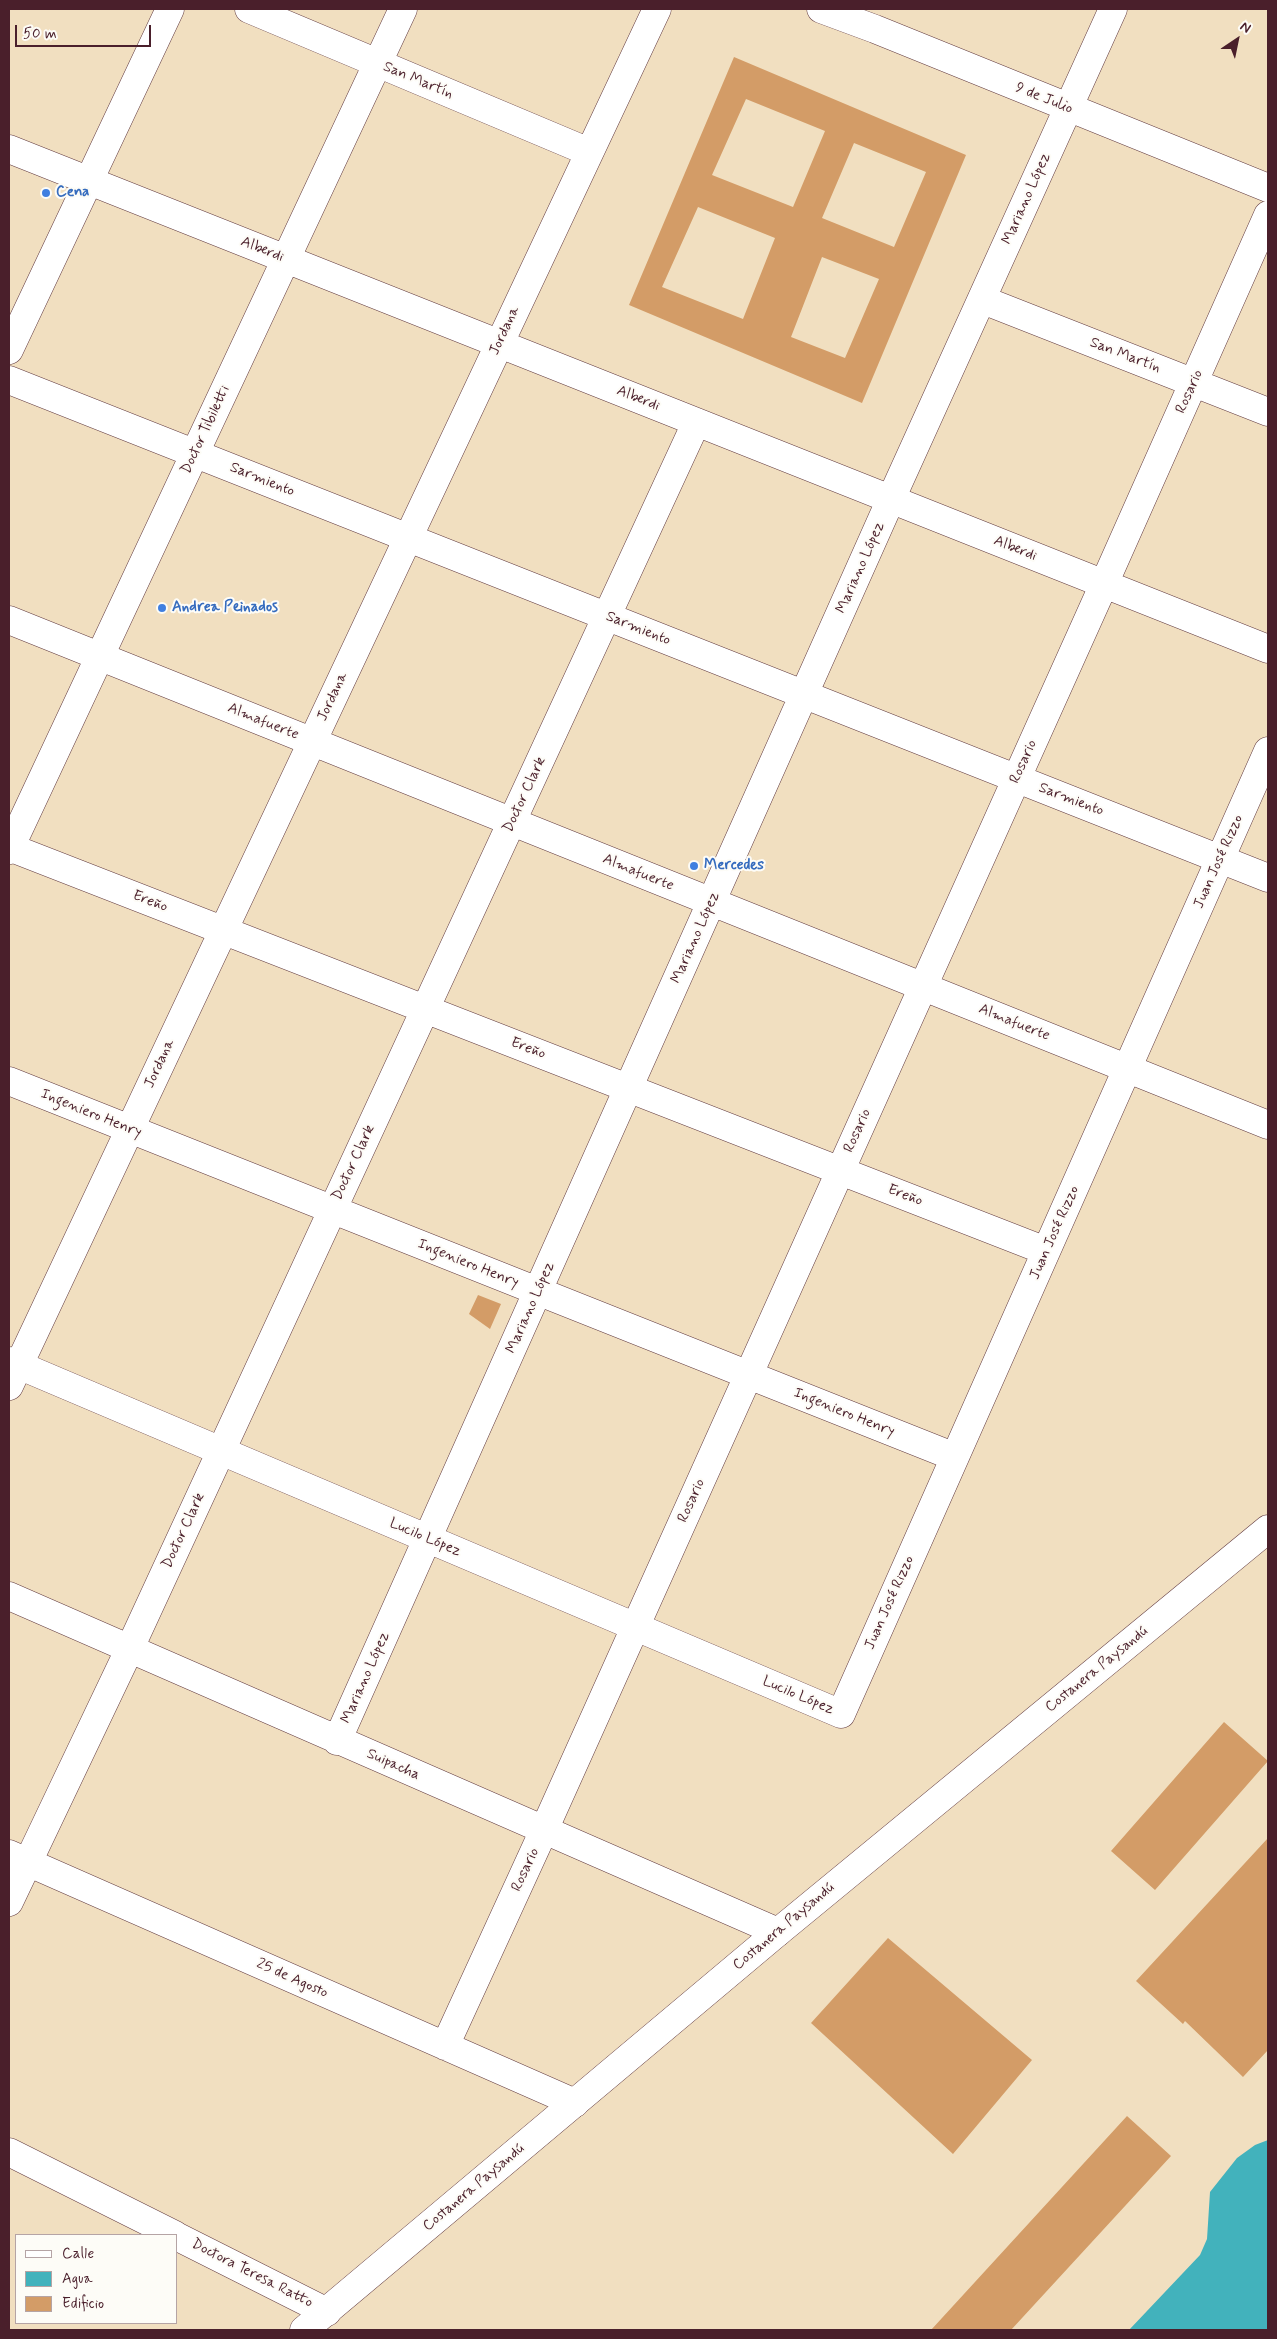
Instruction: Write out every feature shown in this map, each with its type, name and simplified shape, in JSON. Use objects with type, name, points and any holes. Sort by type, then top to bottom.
[{"type":"street","points":[[9,350],[170,9]]},
{"type":"street","name":"San Martín","points":[[248,9],[589,152]]},
{"type":"street","name":"Doctor Tibiletti","points":[[9,849],[403,9]]},
{"type":"street","name":"Jordana","points":[[12,1370],[223,931],[657,9]]},
{"type":"street","name":"9 de Julio","points":[[821,9],[880,19],[1067,108],[1268,188]]},
{"type":"street","name":"Mariano López","points":[[337,1740],[891,499],[983,300],[1067,108],[1113,9]]},
{"type":"street","name":"Alberdi","points":[[9,149],[1268,649]]},
{"type":"street","name":"Rosario","points":[[445,2046],[544,1830],[1268,215]]},
{"type":"street","name":"San Martín","points":[[983,300],[1268,412]]},
{"type":"street","name":"Sarmiento","points":[[9,380],[1268,878]]},
{"type":"street","name":"Doctor Clark","points":[[9,1902],[18,1858],[130,1648],[696,423]]},
{"type":"street","name":"Almafuerte","points":[[9,620],[1268,1125]]},
{"type":"street","name":"Juan José Rizzo","points":[[841,1714],[1268,751]]},
{"type":"street","name":"Ereño","points":[[9,849],[1046,1251]]},
{"type":"street","name":"Ingeniero Henry","points":[[9,1081],[955,1457]]},
{"type":"street","name":"Lucilo López","points":[[12,1370],[221,1451],[841,1714]]},
{"type":"street","name":"Costanera Paysandú","points":[[304,2330],[778,1932],[1268,1529]]},
{"type":"street","name":"Suipacha","points":[[9,1596],[778,1932]]},
{"type":"street","name":"25 de Agosto","points":[[18,1858],[575,2103]]},
{"type":"street","name":"Doctora Teresa Ratto","points":[[9,2152],[171,2234]]},
{"type":"street","name":"Doctora Teresa Ratto","points":[[178,2238],[327,2312]]},
{"type":"water","points":[[1268,2140],[1268,2330],[1129,2330],[1200,2255],[1207,2239],[1210,2192],[1237,2158],[1255,2145]]},
{"type":"building","points":[[734,57],[966,155],[862,403],[629,305]],"holes":[[[746,99],[825,131],[793,207],[712,175]],[[854,143],[926,172],[894,247],[822,218]],[[698,207],[775,238],[743,319],[662,287]],[[822,257],[879,279],[845,358],[791,337]]]},
{"type":"building","points":[[478,1295],[501,1304],[490,1329],[469,1314]]},
{"type":"building","points":[[1224,1722],[1268,1761],[1155,1890],[1111,1851]]},
{"type":"building","points":[[1268,1838],[1268,2050],[1243,2077],[1185,2021],[1183,2024],[1136,1981]]},
{"type":"building","points":[[888,1938],[1032,2060],[953,2154],[811,2023]]},
{"type":"building","points":[[1127,2116],[1171,2156],[1011,2330],[931,2330]]},
{"type":"place","name":"Cena","points":[[46,193]]},
{"type":"place","name":"Andrea Peinados","points":[[162,608]]},
{"type":"place","name":"Mercedes","points":[[694,866]]}]
